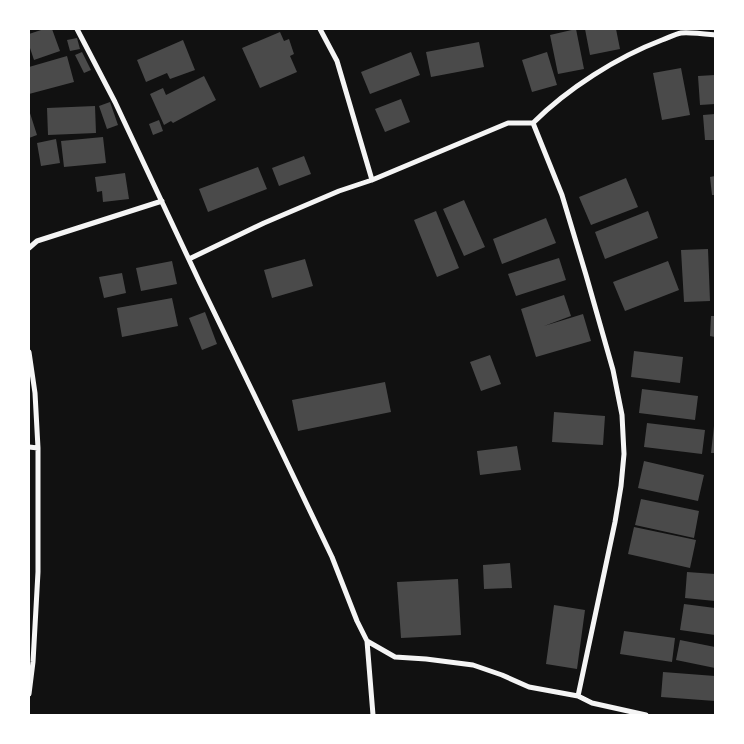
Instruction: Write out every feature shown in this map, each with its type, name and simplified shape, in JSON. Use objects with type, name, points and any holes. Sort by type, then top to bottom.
[{"type":"street","points":[[77,29],[115,102],[332,558],[367,641],[374,715]]},
{"type":"street","points":[[320,29],[337,61],[372,180]]},
{"type":"street","points":[[189,259],[264,222],[339,191],[372,180],[508,123],[533,123],[558,101],[602,70],[654,43],[681,33],[715,35]]},
{"type":"street","points":[[533,123],[562,195],[613,370],[622,415],[624,454],[621,486],[578,696]]},
{"type":"street","points":[[29,248],[37,241],[162,201]]},
{"type":"street","points":[[29,352],[35,393],[38,448],[38,572],[34,662],[29,694]]},
{"type":"street","points":[[29,447],[38,448]]},
{"type":"street","points":[[367,641],[395,657],[473,665],[529,687],[578,696],[592,704],[646,715]]},
{"type":"building","points":[[44,29],[52,29],[60,51],[34,60],[29,45],[29,34]]},
{"type":"building","points":[[576,29],[584,69],[558,74],[550,35]]},
{"type":"building","points":[[585,29],[616,29],[620,49],[590,55]]},
{"type":"building","points":[[280,32],[284,41],[289,39],[294,54],[290,56],[297,72],[260,88],[242,48]]},
{"type":"building","points":[[77,38],[80,49],[70,51],[67,40]]},
{"type":"building","points":[[183,40],[195,70],[170,79],[167,73],[146,82],[137,60]]},
{"type":"building","points":[[479,42],[484,67],[431,77],[426,52]]},
{"type":"building","points":[[82,52],[91,70],[84,73],[75,55]]},
{"type":"building","points":[[411,52],[420,75],[370,94],[361,72]]},
{"type":"building","points":[[547,52],[557,85],[532,92],[522,60]]},
{"type":"building","points":[[67,56],[74,82],[29,94],[29,67]]},
{"type":"building","points":[[681,68],[690,115],[662,120],[653,73]]},
{"type":"building","points":[[715,75],[715,104],[700,105],[698,76]]},
{"type":"building","points":[[204,76],[216,100],[173,123],[171,121],[164,125],[150,94],[163,88],[166,95]]},
{"type":"building","points":[[401,99],[410,122],[385,132],[375,109]]},
{"type":"building","points":[[110,102],[118,125],[107,129],[99,106]]},
{"type":"building","points":[[95,106],[96,133],[48,135],[47,108]]},
{"type":"building","points":[[29,110],[37,135],[29,138]]},
{"type":"building","points":[[715,114],[715,140],[705,140],[703,115]]},
{"type":"building","points":[[159,120],[163,131],[153,135],[149,124]]},
{"type":"building","points":[[103,137],[106,163],[64,167],[61,141]]},
{"type":"building","points":[[56,139],[60,163],[41,166],[37,143]]},
{"type":"building","points":[[304,156],[311,174],[279,186],[272,168]]},
{"type":"building","points":[[258,167],[267,189],[208,212],[199,189]]},
{"type":"building","points":[[125,173],[129,199],[103,202],[102,191],[97,192],[95,177]]},
{"type":"building","points":[[715,176],[715,195],[712,195],[710,177]]},
{"type":"building","points":[[626,178],[638,207],[591,225],[579,197]]},
{"type":"building","points":[[464,200],[485,247],[464,256],[443,209]]},
{"type":"building","points":[[436,211],[459,268],[437,277],[414,220]]},
{"type":"building","points":[[648,211],[658,238],[605,259],[595,232]]},
{"type":"building","points":[[546,218],[556,243],[502,264],[493,239]]},
{"type":"building","points":[[708,249],[710,301],[684,302],[681,250]]},
{"type":"building","points":[[559,258],[566,280],[516,296],[508,274]]},
{"type":"building","points":[[305,259],[313,286],[272,298],[264,270]]},
{"type":"building","points":[[172,261],[177,284],[141,291],[136,268]]},
{"type":"building","points":[[668,261],[679,290],[625,311],[613,282]]},
{"type":"building","points":[[122,273],[126,293],[104,298],[99,277]]},
{"type":"building","points":[[564,295],[571,316],[544,326],[583,314],[591,341],[536,357],[521,309]]},
{"type":"building","points":[[172,298],[178,326],[122,337],[117,308]]},
{"type":"building","points":[[205,312],[217,344],[202,350],[189,318]]},
{"type":"building","points":[[711,316],[715,316],[715,337],[710,336]]},
{"type":"building","points":[[634,351],[683,357],[680,383],[631,377]]},
{"type":"building","points":[[490,355],[501,384],[481,391],[470,362]]},
{"type":"building","points":[[385,382],[391,412],[298,431],[292,400]]},
{"type":"building","points":[[642,389],[698,396],[695,420],[639,413]]},
{"type":"building","points":[[554,412],[605,416],[603,445],[552,442]]},
{"type":"building","points":[[647,423],[705,430],[702,454],[644,447]]},
{"type":"building","points":[[714,426],[715,453],[711,453]]},
{"type":"building","points":[[517,446],[521,470],[480,475],[477,451]]},
{"type":"building","points":[[644,461],[704,475],[698,501],[638,488]]},
{"type":"building","points":[[641,499],[699,511],[694,538],[635,525]]},
{"type":"building","points":[[634,527],[696,540],[690,568],[628,554]]},
{"type":"building","points":[[510,563],[512,588],[484,589],[483,565]]},
{"type":"building","points":[[687,572],[715,574],[715,601],[685,598]]},
{"type":"building","points":[[458,579],[461,635],[401,638],[397,582]]},
{"type":"building","points":[[684,604],[715,608],[715,635],[680,630]]},
{"type":"building","points":[[554,605],[585,610],[577,669],[546,664]]},
{"type":"building","points":[[624,631],[675,638],[672,662],[620,654]]},
{"type":"building","points":[[680,640],[715,647],[715,668],[676,660]]},
{"type":"building","points":[[663,672],[715,676],[715,701],[661,697]]}]
